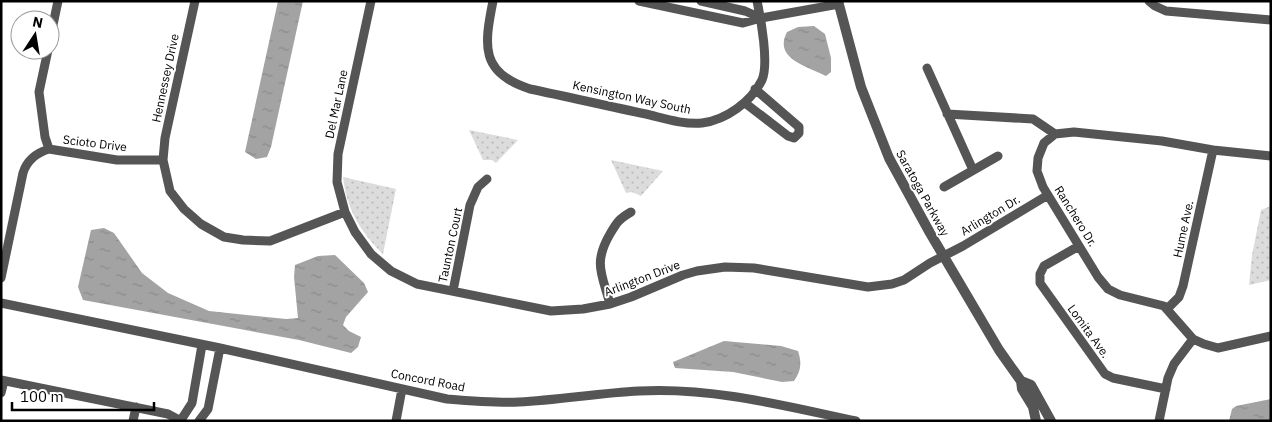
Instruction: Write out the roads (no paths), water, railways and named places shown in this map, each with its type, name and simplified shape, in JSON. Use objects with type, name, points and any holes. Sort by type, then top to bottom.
[{"type":"street","name":"Hennessey Drive","points":[[195,1],[165,138],[163,160],[170,190],[184,210],[201,224],[224,237],[270,241],[344,212]]},
{"type":"street","name":"Del Mar Lane","points":[[344,212],[337,182],[338,154],[371,1]]},
{"type":"street","name":"Kensington Way South","points":[[493,1],[487,34],[490,58],[494,67],[502,76],[521,86],[690,123],[714,120],[738,109],[745,103],[762,80],[764,58],[761,18],[757,1]]},
{"type":"street","points":[[639,1],[743,23],[839,3]]},
{"type":"street","points":[[700,1],[745,11],[761,18]]},
{"type":"street","points":[[1149,1],[1166,12],[1271,20]]},
{"type":"street","name":"Saratoga Parkway","points":[[839,3],[861,88],[889,158],[930,233],[999,350],[1021,381],[1022,389],[1033,407],[1036,421]]},
{"type":"street","points":[[46,60],[39,92],[45,137],[49,149]]},
{"type":"street","points":[[927,68],[973,170]]},
{"type":"street","points":[[745,103],[788,136],[794,138],[798,133],[799,127],[755,89]]},
{"type":"street","points":[[948,114],[1033,119],[1055,134],[1074,132],[1162,141],[1213,150],[1271,156]]},
{"type":"street","name":"Ranchero Dr.","points":[[1055,134],[1044,143],[1037,171],[1048,195],[1108,289],[1120,295],[1164,306],[1193,339],[1204,344],[1218,348],[1271,336]]},
{"type":"street","name":"Scioto Drive","points":[[1,278],[25,166],[40,152],[49,149],[117,160],[163,160]]},
{"type":"street","name":"Hume Ave.","points":[[1167,309],[1179,297],[1183,286],[1213,150]]},
{"type":"street","points":[[944,187],[998,156]]},
{"type":"street","name":"Taunton Court","points":[[453,292],[470,205],[478,187],[487,179]]},
{"type":"street","name":"Arlington Dr.","points":[[944,255],[963,246],[1048,195]]},
{"type":"street","name":"Arlington Drive","points":[[344,212],[354,232],[371,254],[391,271],[417,284],[550,311],[583,309],[610,304],[683,275],[725,267],[754,268],[868,287],[880,286],[904,280],[944,255]]},
{"type":"street","points":[[610,304],[600,269],[602,246],[618,219],[631,212]]},
{"type":"street","name":"Lomita Ave.","points":[[1079,246],[1044,266],[1040,274],[1040,283],[1105,374],[1113,378],[1166,389]]},
{"type":"street","name":"Concord Road","points":[[1,303],[202,344],[447,398],[480,402],[520,402],[640,391],[683,391],[736,396],[856,421]]},
{"type":"street","points":[[1159,421],[1174,364],[1193,339]]},
{"type":"street","points":[[1,392],[2,380],[168,414],[181,420],[192,403],[202,344]]},
{"type":"street","points":[[199,421],[208,409],[220,348]]},
{"type":"street","name":"Saratoga Parkway","points":[[1021,381],[1031,385],[1051,421]]},
{"type":"street","points":[[396,421],[402,389]]},
{"type":"street","points":[[133,421],[136,407]]},
{"type":"water","points":[[278,1],[303,1],[271,147],[267,157],[256,159],[245,152]]},
{"type":"water","points":[[814,26],[825,34],[831,58],[831,72],[826,76],[794,60],[785,49],[784,41],[787,32],[798,27]]},
{"type":"water","points":[[104,228],[114,233],[142,273],[168,293],[209,311],[286,319],[298,318],[294,277],[295,265],[318,256],[335,255],[364,283],[368,292],[346,317],[343,325],[349,331],[361,337],[358,347],[351,353],[299,340],[83,300],[78,287],[91,230]]},
{"type":"water","points":[[724,341],[781,346],[798,351],[800,367],[798,374],[794,381],[782,382],[733,372],[675,368],[673,362]]},
{"type":"water","points":[[1271,399],[1271,421],[1229,421],[1232,409],[1236,406]]}]
